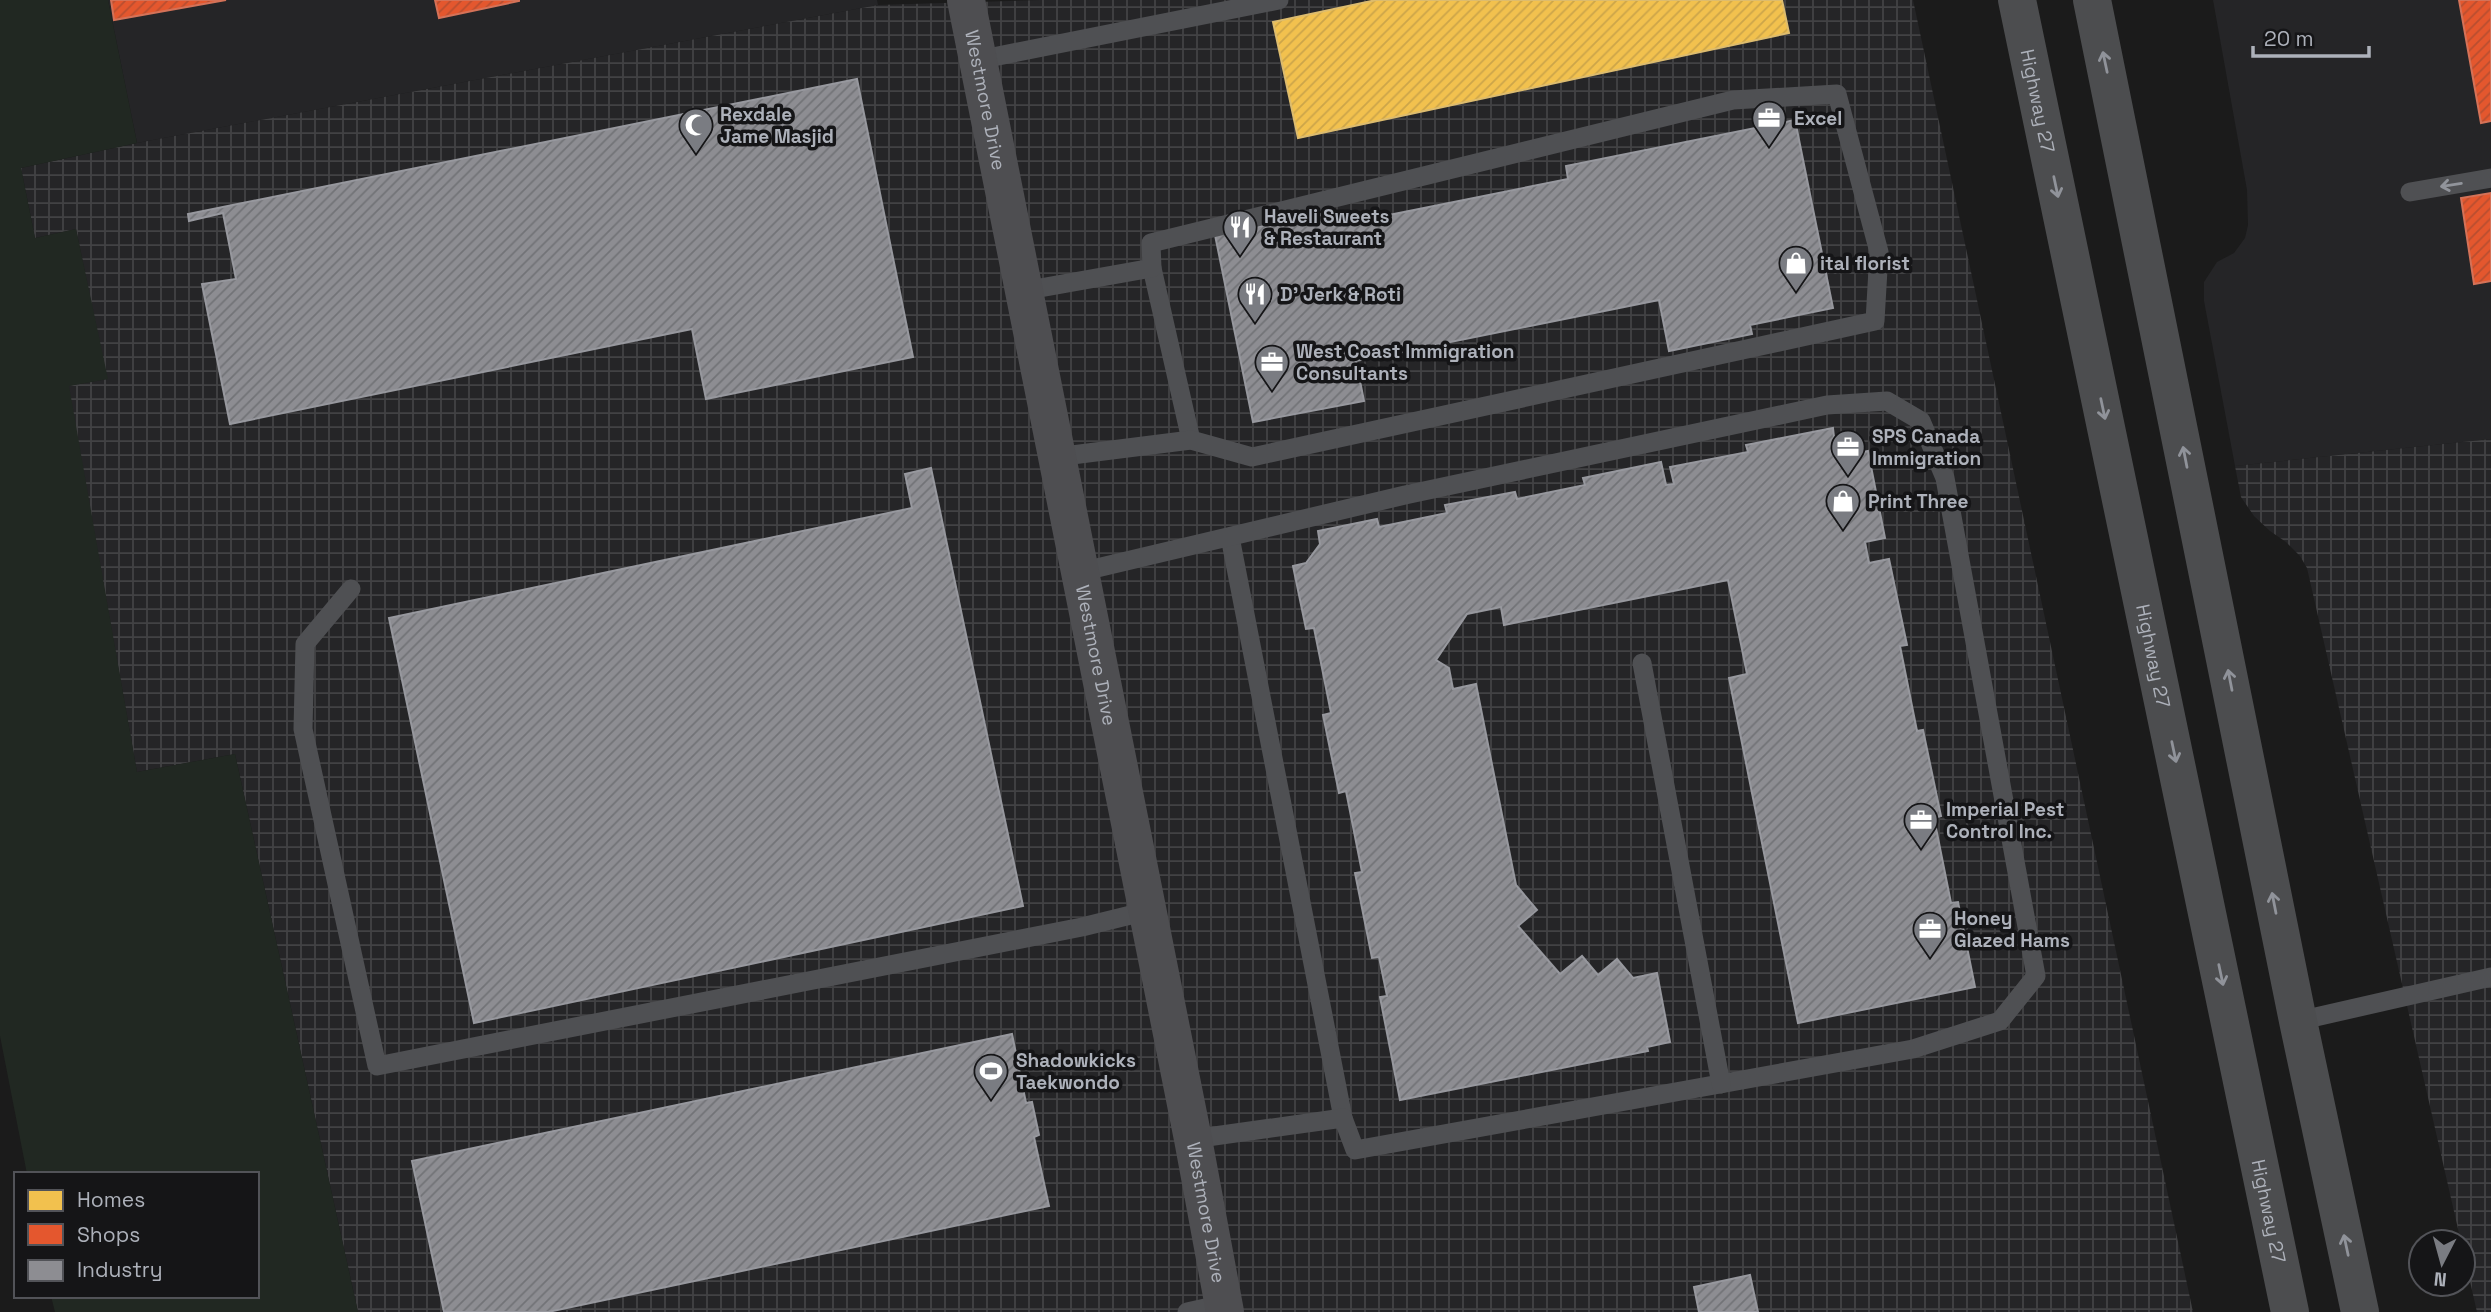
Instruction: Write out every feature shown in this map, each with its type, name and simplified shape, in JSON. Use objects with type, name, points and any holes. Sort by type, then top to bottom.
[{"type":"main road","name":"Highway 27","points":[[2017,0],[2290,1312]]},
{"type":"main road","points":[[2092,0],[2298,1021],[2360,1312]]},
{"type":"street","name":"Westmore Drive","points":[[966,0],[1193,1139],[1212,1309]]},
{"type":"lane","points":[[978,60],[1279,0]]},
{"type":"lane","points":[[1056,457],[1191,440],[1252,457],[1875,321],[1879,252],[1837,94],[1733,100],[1151,243],[1152,268],[1191,440]]},
{"type":"lane","points":[[2410,191],[2491,178]]},
{"type":"lane","points":[[1023,291],[1152,268]]},
{"type":"lane","points":[[1080,572],[1405,495],[1827,405],[1887,401],[1921,421],[1945,478],[2036,976],[2000,1021],[1913,1049],[1355,1150],[1343,1118],[1230,537]]},
{"type":"lane","points":[[351,589],[305,644],[303,729],[377,1066],[1082,928],[1147,911]]},
{"type":"lane","points":[[1642,663],[1721,1084]]},
{"type":"lane","points":[[2298,1021],[2491,977]]},
{"type":"lane","points":[[1193,1139],[1343,1118]]},
{"type":"shaded area","points":[[0,0],[108,0],[137,143],[21,168],[35,238],[76,229],[108,379],[69,386],[137,772],[235,754],[358,1312],[55,1312],[52,1298],[259,1298],[259,1172],[27,1172],[0,1036]]},
{"type":"shaded area","points":[[108,0],[877,0],[878,5],[137,143]]},
{"type":"shaded area","points":[[1041,0],[1913,0],[2193,1312],[358,1312],[235,754],[137,772],[68,386],[107,379],[76,229],[35,238],[21,168],[137,143],[878,5]]},
{"type":"shaded area","points":[[2213,0],[2491,0],[2491,439],[2235,466],[2204,301],[2204,282],[2217,262],[2234,253],[2245,238],[2248,225],[2247,190]]},
{"type":"shaded area","points":[[2491,439],[2491,1312],[2477,1312],[2474,1298],[2477,1298],[2477,1228],[2458,1228],[2307,568],[2286,542],[2254,516],[2241,497],[2235,466]]},
{"type":"building: Homes","points":[[1376,0],[1782,0],[1789,33],[1298,138],[1273,22]]},
{"type":"building: Shops","points":[[111,0],[226,0],[114,20]]},
{"type":"building: Shops","points":[[435,0],[519,0],[519,1],[439,18]]},
{"type":"building: Shops","points":[[2459,0],[2491,0],[2491,121],[2481,123]]},
{"type":"building: Shops","points":[[2491,193],[2491,281],[2474,284],[2461,198]]},
{"type":"building: Industry","points":[[857,79],[913,357],[706,399],[692,329],[230,424],[202,284],[236,279],[223,213],[189,221],[188,214]]},
{"type":"building: Industry","points":[[1795,120],[1833,308],[1750,325],[1752,334],[1669,351],[1659,300],[1356,361],[1364,401],[1253,422],[1215,235],[1331,212],[1334,226],[1568,179],[1566,166]]},
{"type":"building: Industry","points":[[1833,428],[1834,437],[1858,453],[1868,451],[1885,538],[1865,542],[1869,563],[1889,559],[1907,645],[1900,646],[1917,731],[1923,730],[1941,816],[1934,818],[1951,903],[1958,902],[1975,987],[1798,1023],[1729,678],[1747,674],[1728,580],[1504,625],[1501,607],[1467,614],[1436,660],[1449,668],[1453,689],[1476,684],[1516,885],[1537,910],[1518,926],[1560,974],[1582,956],[1598,975],[1617,959],[1633,978],[1657,973],[1670,1042],[1647,1047],[1648,1051],[1400,1100],[1380,997],[1387,996],[1379,957],[1372,958],[1355,873],[1362,872],[1346,791],[1339,793],[1323,715],[1331,713],[1314,628],[1306,629],[1293,566],[1306,563],[1320,544],[1318,531],[1377,519],[1379,527],[1447,513],[1445,505],[1515,492],[1517,499],[1585,485],[1583,478],[1661,462],[1666,485],[1674,484],[1670,467],[1748,452],[1746,445]]},
{"type":"building: Industry","points":[[931,468],[1023,906],[474,1023],[389,618],[912,508],[905,474]]},
{"type":"building: Industry","points":[[1012,1034],[1026,1103],[1032,1102],[1039,1135],[1034,1137],[1049,1206],[548,1312],[444,1312],[412,1161]]},
{"type":"building: Industry","points":[[1750,1275],[1758,1312],[1699,1312],[1694,1287]]},
{"type":"place","name":"Excel","points":[[1769,148]]},
{"type":"place","name":"Rexdale Jame Masjid","points":[[696,155]]},
{"type":"place","name":"Haveli Sweets & Restaurant","points":[[1240,257]]},
{"type":"place","name":"ital florist","points":[[1796,293]]},
{"type":"place","name":"D' Jerk & Roti","points":[[1255,324]]},
{"type":"place","name":"West Coast Immigration Consultants","points":[[1272,392]]},
{"type":"place","name":"SPS Canada Immigration","points":[[1848,477]]},
{"type":"place","name":"Print Three","points":[[1843,531]]},
{"type":"place","name":"Imperial Pest Control Inc.","points":[[1921,850]]},
{"type":"place","name":"Honey Glazed Hams","points":[[1930,959]]},
{"type":"place","name":"Shadowkicks Taekwondo","points":[[991,1101]]}]
